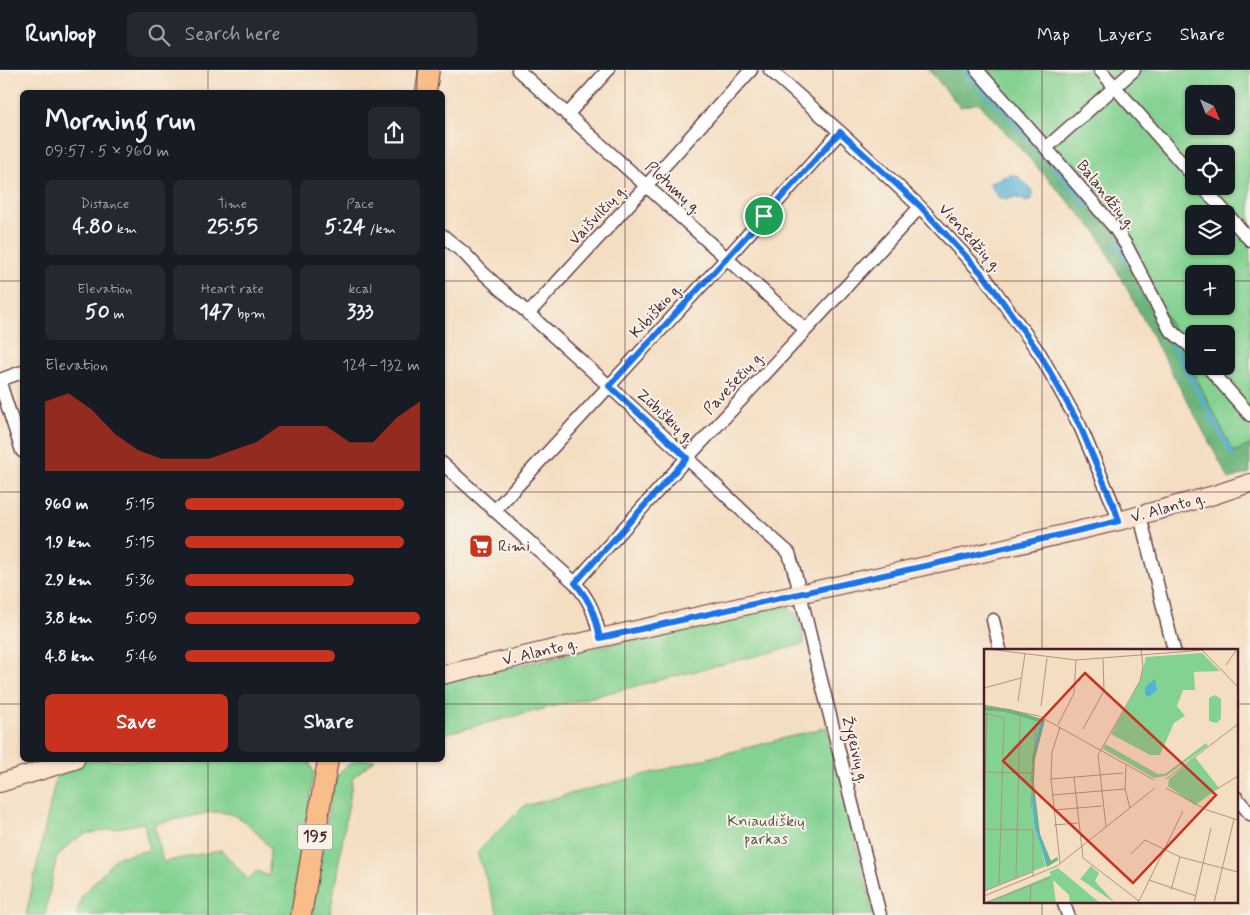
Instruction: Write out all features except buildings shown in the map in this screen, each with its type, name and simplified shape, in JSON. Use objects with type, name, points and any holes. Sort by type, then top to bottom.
[{"type":"main road","points":[[426,90],[429,70]]},
{"type":"main road","name":"V. Alanto g.","points":[[445,674],[1119,521],[1250,483]]},
{"type":"main road","points":[[0,783],[68,762]]},
{"type":"main road","name":"195","points":[[302,915],[328,762]]},
{"type":"street","name":"Plotumų g.","points":[[518,70],[806,330]]},
{"type":"street","points":[[567,115],[608,70]]},
{"type":"street","name":"Vaišvilčių g.","points":[[528,314],[751,70]]},
{"type":"street","name":"Viensėdžių g.","points":[[770,70],[920,206],[985,277],[1040,354],[1080,426],[1119,521]]},
{"type":"street","name":"Balandžių g.","points":[[977,70],[1114,227],[1126,245],[1170,330],[1185,342]]},
{"type":"street","points":[[1100,70],[1185,166]]},
{"type":"street","points":[[1046,148],[1134,70]]},
{"type":"street","name":"Kibiškio g.","points":[[495,510],[840,132]]},
{"type":"street","points":[[1210,195],[1250,240]]},
{"type":"street","name":"Pavešečių g.","points":[[575,583],[687,458],[920,206]]},
{"type":"street","name":"Zūbiškių g.","points":[[445,237],[789,553],[799,593]]},
{"type":"street","points":[[20,373],[0,382],[20,445]]},
{"type":"street","points":[[1215,375],[1250,415]]},
{"type":"street","points":[[445,466],[575,583],[586,596],[593,612],[600,638]]},
{"type":"street","points":[[1140,516],[1174,649]]},
{"type":"street","name":"Žygeivių g.","points":[[799,593],[880,915]]},
{"type":"street","points":[[993,620],[1000,649]]},
{"type":"street","points":[[1238,799],[1250,814]]},
{"type":"street","points":[[1063,902],[1068,915]]},
{"type":"green space","points":[[929,70],[972,70],[1125,233],[1185,355],[1185,375],[1195,375],[1233,452],[1250,445],[1250,473],[1229,479],[1097,233],[979,103],[960,107]]},
{"type":"green space","points":[[972,70],[1250,70],[1250,445],[1233,452],[1195,375],[1235,375],[1235,325],[1185,325],[1185,355],[1125,233]]},
{"type":"green space","points":[[783,605],[795,612],[802,626],[804,644],[445,734],[445,682]]},
{"type":"green space","name":"Kniaudiškių parkas","points":[[827,727],[874,915],[498,915],[477,852],[524,806]]},
{"type":"green space","points":[[67,762],[309,762],[314,773],[297,915],[76,915],[82,896],[117,857],[149,850],[144,823],[85,834],[71,842],[56,859],[45,915],[26,915],[59,764]],"holes":[[[212,812],[231,814],[245,822],[270,848],[269,876],[257,871],[248,879],[221,850],[163,862],[154,824]]]},
{"type":"green space","points":[[355,762],[372,762],[353,777],[330,915],[312,915],[332,788],[342,771]]},
{"type":"water","points":[[1009,175],[1017,175],[1030,188],[1033,194],[1028,202],[1017,198],[1001,199],[996,195],[990,184],[991,182]]},
{"type":"waterway","points":[[962,70],[1004,111],[1088,206]]},
{"type":"waterway","points":[[1117,243],[1130,265]]},
{"type":"waterway","points":[[1166,333],[1232,454]]},
{"type":"place","name":"Rimi","points":[[481,546]]},
{"type":"route","points":[[840,132],[920,206],[985,277],[1040,354],[1080,426],[1119,521],[600,638],[598,626],[586,596],[575,583],[687,458],[609,386],[764,216],[840,132]]}]
